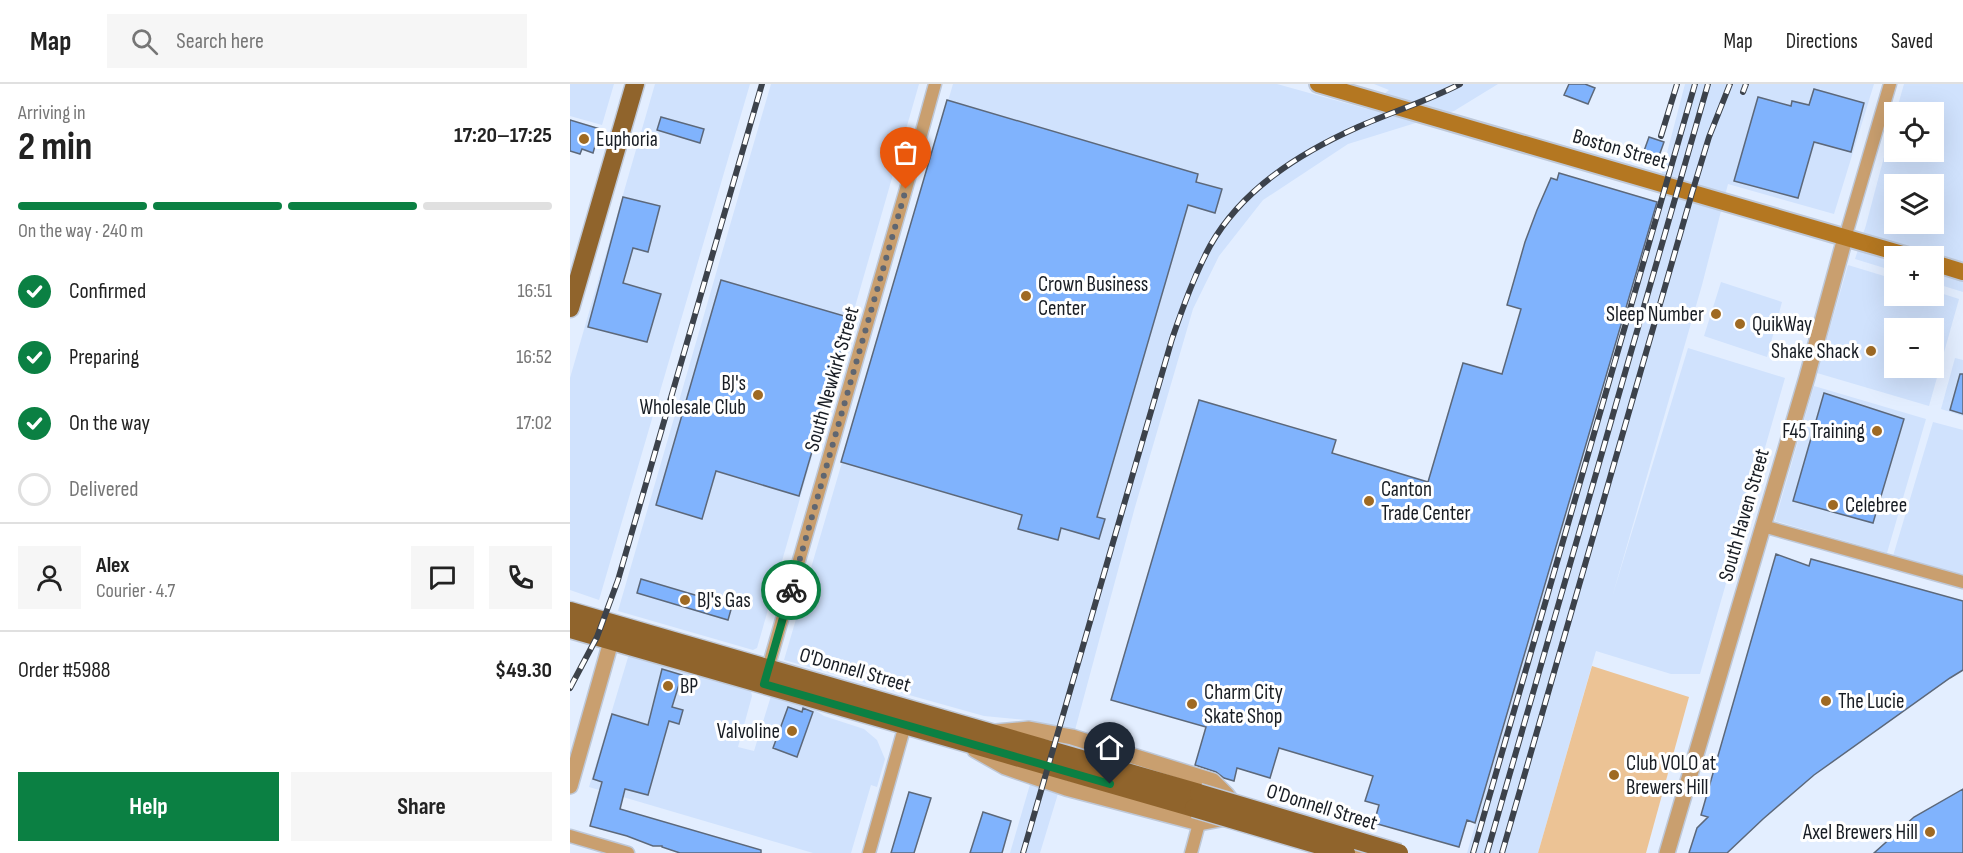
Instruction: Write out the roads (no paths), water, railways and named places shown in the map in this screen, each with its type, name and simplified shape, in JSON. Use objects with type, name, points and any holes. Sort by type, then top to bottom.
[{"type":"main road","points":[[570,308],[635,84]]},
{"type":"main road","name":"Boston Street","points":[[1318,84],[1884,249]]},
{"type":"main road","points":[[1944,266],[1963,272]]},
{"type":"main road","name":"O'Donnell Street","points":[[570,610],[614,633]]},
{"type":"main road","name":"O'Donnell Street","points":[[570,629],[614,633],[907,717],[990,733],[1197,808],[1399,853]]},
{"type":"main road","name":"O'Donnell Street","points":[[907,717],[962,742],[1197,808],[1346,853]]},
{"type":"street","name":"South Newkirk Street","points":[[766,676],[935,84]]},
{"type":"street","name":"South Haven Street","points":[[1667,853],[1890,84]]},
{"type":"street","points":[[1763,526],[1963,582]]},
{"type":"street","points":[[570,786],[614,633]]},
{"type":"street","points":[[869,853],[907,717]]},
{"type":"street","name":"O'Donnell Street","points":[[990,733],[1029,729],[1072,737],[1213,781],[1237,809],[1250,817]]},
{"type":"street","points":[[1191,853],[1197,808],[1213,781]]},
{"type":"street","name":"O'Donnell Street","points":[[1197,808],[1250,817],[1364,853]]},
{"type":"street","points":[[570,836],[628,853]]},
{"type":"railway","points":[[570,688],[597,637],[618,580],[762,84]]},
{"type":"railway","points":[[1023,853],[1172,339],[1194,280],[1210,246],[1238,207],[1274,175],[1294,161],[1336,137],[1460,84]]},
{"type":"railway","points":[[1661,136],[1677,84]]},
{"type":"railway","points":[[1473,853],[1695,84]]},
{"type":"railway","points":[[1487,853],[1708,84]]},
{"type":"railway","points":[[1502,853],[1692,193],[1709,137],[1730,84]]},
{"type":"railway","points":[[1743,92],[1746,84]]},
{"type":"place","name":"Euphoria","points":[[584,139]]},
{"type":"place","name":"Crown Business Center","points":[[1026,296]]},
{"type":"place","name":"Sleep Number","points":[[1716,314]]},
{"type":"place","name":"QuikWay","points":[[1740,324]]},
{"type":"place","name":"Shake Shack","points":[[1871,351]]},
{"type":"place","name":"BJ's Wholesale Club","points":[[758,395]]},
{"type":"place","name":"F45 Training","points":[[1877,431]]},
{"type":"place","name":"Canton Trade Center","points":[[1369,501]]},
{"type":"place","name":"Celebree","points":[[1833,505]]},
{"type":"place","name":"BJ's Gas","points":[[685,600]]},
{"type":"place","name":"BP","points":[[668,686]]},
{"type":"place","name":"The Lucie","points":[[1826,701]]},
{"type":"place","name":"Charm City Skate Shop","points":[[1192,704]]},
{"type":"place","name":"Valvoline","points":[[792,731]]},
{"type":"place","name":"Club VOLO at Brewers Hill","points":[[1614,775]]},
{"type":"place","name":"Axel Brewers Hill","points":[[1930,832]]}]
